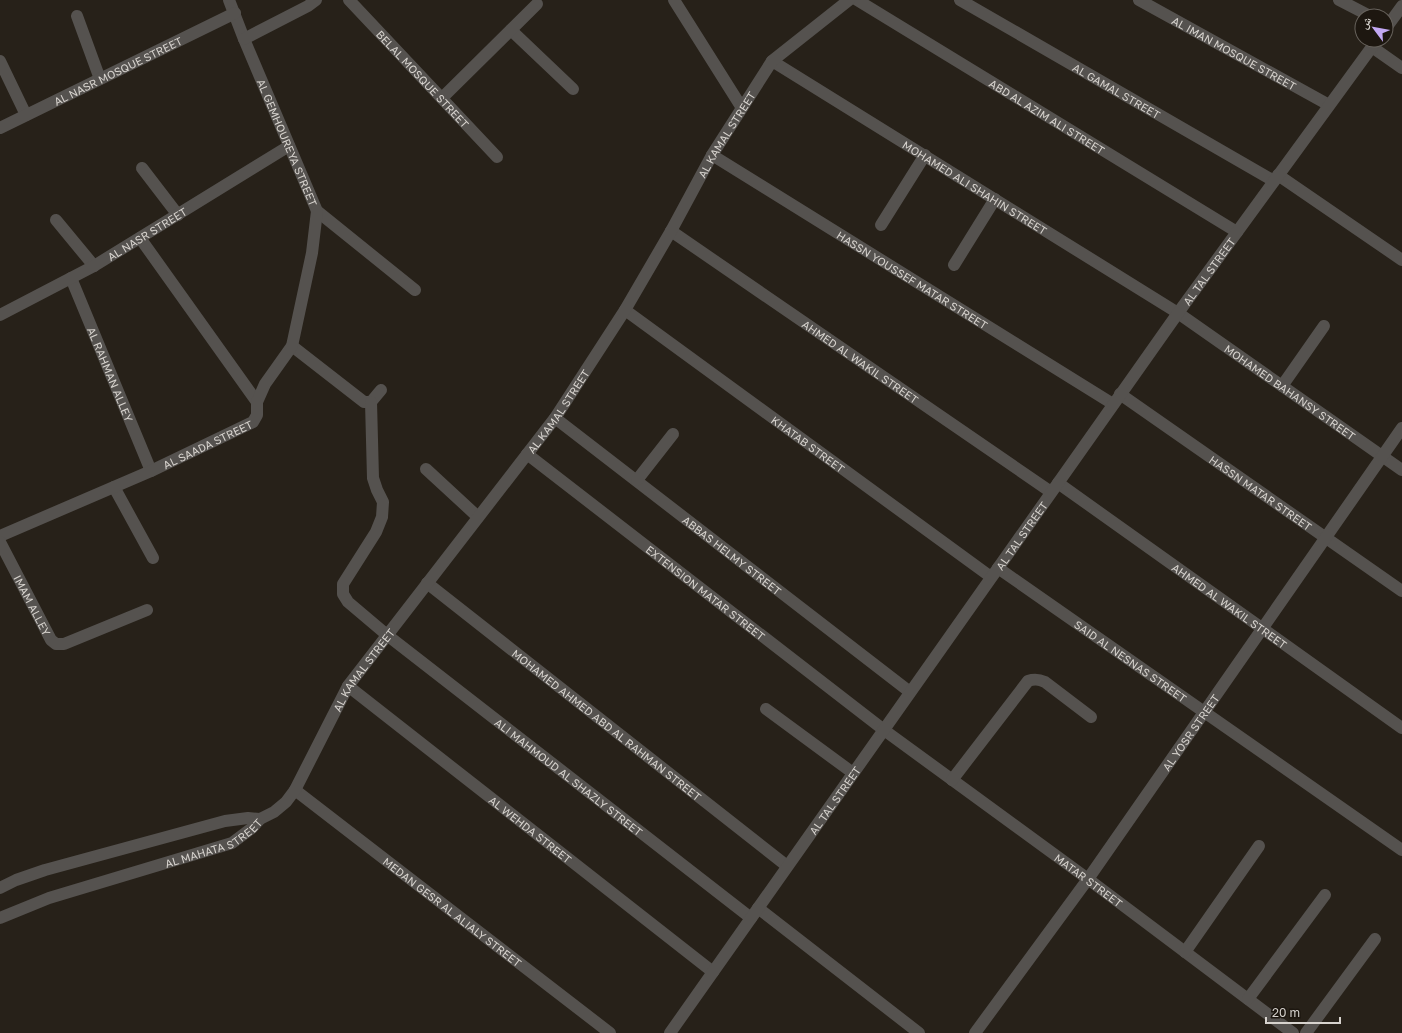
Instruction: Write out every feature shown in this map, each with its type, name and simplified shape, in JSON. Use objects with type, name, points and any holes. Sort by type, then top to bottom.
[{"type":"street","name":"AL GEMHOUREYA STREET","points":[[230,0],[244,38],[317,211],[415,290]]},
{"type":"street","points":[[244,38],[308,6],[316,0]]},
{"type":"street","name":"BELAL MOSQUE STREET","points":[[349,0],[498,157]]},
{"type":"street","points":[[674,0],[742,108]]},
{"type":"street","name":"AL KAMAL STREET","points":[[260,819],[274,812],[286,802],[295,790],[348,686],[555,418],[625,310],[671,231],[712,155],[772,61],[849,0]]},
{"type":"street","name":"ABD AL AZIM ALI STREET","points":[[857,0],[1237,232]]},
{"type":"street","name":"AL GAMAL STREET","points":[[960,0],[1276,178],[1402,260]]},
{"type":"street","name":"AL IMAN MOSQUE STREET","points":[[1139,0],[1329,105]]},
{"type":"street","points":[[1339,0],[1354,8]]},
{"type":"street","points":[[442,98],[537,4]]},
{"type":"street","points":[[1394,17],[1402,6]]},
{"type":"street","name":"AL NASR MOSQUE STREET","points":[[0,128],[235,14]]},
{"type":"street","points":[[76,16],[100,79]]},
{"type":"street","points":[[511,30],[573,89]]},
{"type":"street","name":"AL TAL STREET","points":[[670,1033],[1120,394],[1371,48]]},
{"type":"street","points":[[1379,48],[1402,68]]},
{"type":"street","points":[[0,61],[26,115]]},
{"type":"street","name":"MOHAMED ALI SHAHIN STREET","points":[[772,61],[1178,313]]},
{"type":"street","name":"AL NASR STREET","points":[[0,314],[94,266],[289,146]]},
{"type":"street","name":"HASSN YOUSSEF MATAR STREET","points":[[712,155],[1113,404]]},
{"type":"street","points":[[882,225],[925,155]]},
{"type":"street","points":[[142,168],[178,215]]},
{"type":"street","points":[[954,264],[995,199]]},
{"type":"street","name":"AL SAADA STREET","points":[[0,536],[151,471],[253,422],[257,415],[258,402],[265,384],[292,346],[312,253],[317,211]]},
{"type":"street","points":[[56,220],[94,266]]},
{"type":"street","name":"AHMED AL WAKIL STREET","points":[[671,231],[1263,629],[1402,728]]},
{"type":"street","points":[[140,238],[258,402]]},
{"type":"street","name":"AL RAHMAN ALLEY","points":[[71,278],[151,471]]},
{"type":"street","name":"KHATAB STREET","points":[[625,310],[994,573]]},
{"type":"street","name":"MOHAMED BAHANSY STREET","points":[[1178,313],[1402,470]]},
{"type":"street","points":[[1282,386],[1324,326]]},
{"type":"street","points":[[292,346],[364,402],[370,402],[381,390]]},
{"type":"street","name":"HASSN MATAR STREET","points":[[1120,394],[1402,590]]},
{"type":"street","name":"ALI MAHMOUD AL SHAZLY STREET","points":[[370,402],[373,478],[383,502],[382,517],[376,532],[343,584],[343,594],[348,602],[387,635],[754,913],[919,1033]]},
{"type":"street","name":"ABBAS HELMY STREET","points":[[555,418],[910,692]]},
{"type":"street","name":"AL YOSR STREET","points":[[975,1033],[1088,879],[1402,428]]},
{"type":"street","points":[[637,480],[673,434]]},
{"type":"street","name":"EXTENSION MATAR STREET","points":[[527,454],[884,730]]},
{"type":"street","points":[[426,469],[478,517]]},
{"type":"street","points":[[114,486],[153,558]]},
{"type":"street","name":"IMAM ALLEY","points":[[0,542],[51,640],[56,644],[64,644],[148,610]]},
{"type":"street","name":"SAID AL NESNAS STREET","points":[[994,573],[1204,712],[1402,850]]},
{"type":"street","name":"MOHAMED AHMED ABD AL RAHMAN STREET","points":[[427,583],[787,866]]},
{"type":"street","points":[[952,780],[1028,681],[1039,679],[1045,682],[1091,717]]},
{"type":"street","name":"AL WEHDA STREET","points":[[348,686],[713,972]]},
{"type":"street","points":[[766,709],[853,773]]},
{"type":"street","name":"MATAR STREET","points":[[884,730],[1088,879],[1293,1033]]},
{"type":"street","name":"MEDAN GESR AL ALIALY STREET","points":[[295,790],[610,1033]]},
{"type":"street","name":"AL MAHATA STREET","points":[[0,888],[45,870],[225,821],[248,818],[260,819]]},
{"type":"street","name":"AL MAHATA STREET","points":[[0,918],[49,898],[227,845],[243,836],[260,819]]},
{"type":"street","points":[[1185,952],[1259,846]]},
{"type":"street","points":[[1248,999],[1325,895]]},
{"type":"street","points":[[1306,1033],[1375,939]]}]
